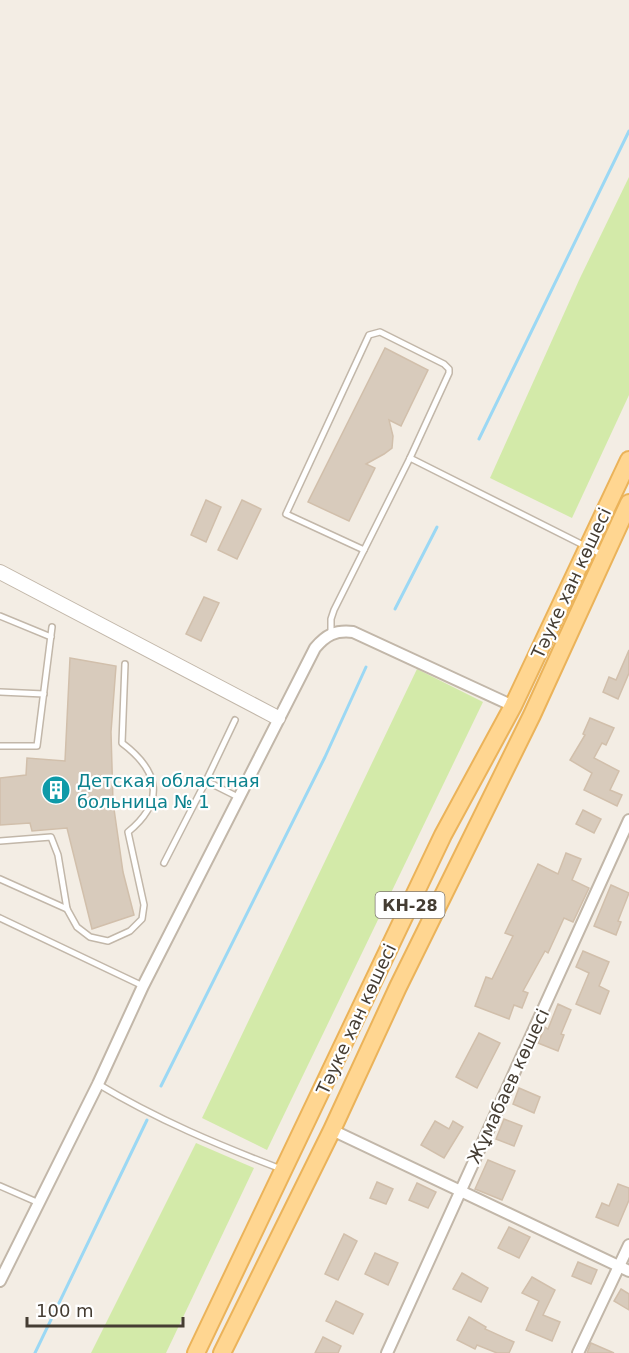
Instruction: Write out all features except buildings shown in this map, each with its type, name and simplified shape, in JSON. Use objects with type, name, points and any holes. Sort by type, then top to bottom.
[{"type":"main road","name":"Тәуке хан көшесі","points":[[196,1353],[285,1171],[443,835],[513,706],[629,460]]},
{"type":"main road","name":"Тәуке хан көшесі","points":[[222,1353],[532,715],[629,503]]},
{"type":"street","points":[[0,572],[278,718]]},
{"type":"street","points":[[0,1281],[98,1084],[143,986],[315,648],[331,633],[353,632],[532,715]]},
{"type":"street","name":"Жұмабаев көшесі","points":[[387,1353],[629,820]]},
{"type":"street","points":[[332,1130],[624,1269]]},
{"type":"street","points":[[578,1353],[624,1269],[629,1245]]},
{"type":"lane","points":[[331,633],[331,619],[334,610],[364,550],[410,458],[449,373],[449,369],[444,364],[380,332],[369,335],[286,514],[364,550]]},
{"type":"lane","points":[[410,458],[605,556]]},
{"type":"lane","points":[[0,616],[51,637]]},
{"type":"lane","points":[[0,746],[37,746],[52,627]]},
{"type":"lane","points":[[0,841],[51,837],[58,855],[67,909],[77,927],[90,937],[108,941],[129,931],[142,919],[144,905],[128,832],[141,822],[151,802],[154,787],[150,771],[136,753],[122,743],[124,664]]},
{"type":"lane","points":[[0,692],[44,694]]},
{"type":"lane","points":[[164,862],[235,720]]},
{"type":"lane","points":[[206,781],[238,797]]},
{"type":"lane","points":[[0,879],[67,909]]},
{"type":"lane","points":[[0,918],[143,986]]},
{"type":"lane","points":[[98,1084],[131,1104],[202,1138],[285,1171]]},
{"type":"lane","points":[[0,1186],[39,1203]]},
{"type":"green space","points":[[629,177],[629,395],[572,518],[490,478],[580,278]]},
{"type":"green space","points":[[417,669],[483,702],[267,1150],[202,1118]]},
{"type":"green space","points":[[196,1143],[254,1168],[166,1353],[91,1353]]},
{"type":"waterway","points":[[479,439],[629,131]]},
{"type":"waterway","points":[[395,609],[437,527]]},
{"type":"waterway","points":[[161,1086],[325,757],[366,667]]},
{"type":"waterway","points":[[35,1353],[147,1120]]},
{"type":"place","name":"Детская областная больница № 1","points":[[56,790]]}]
